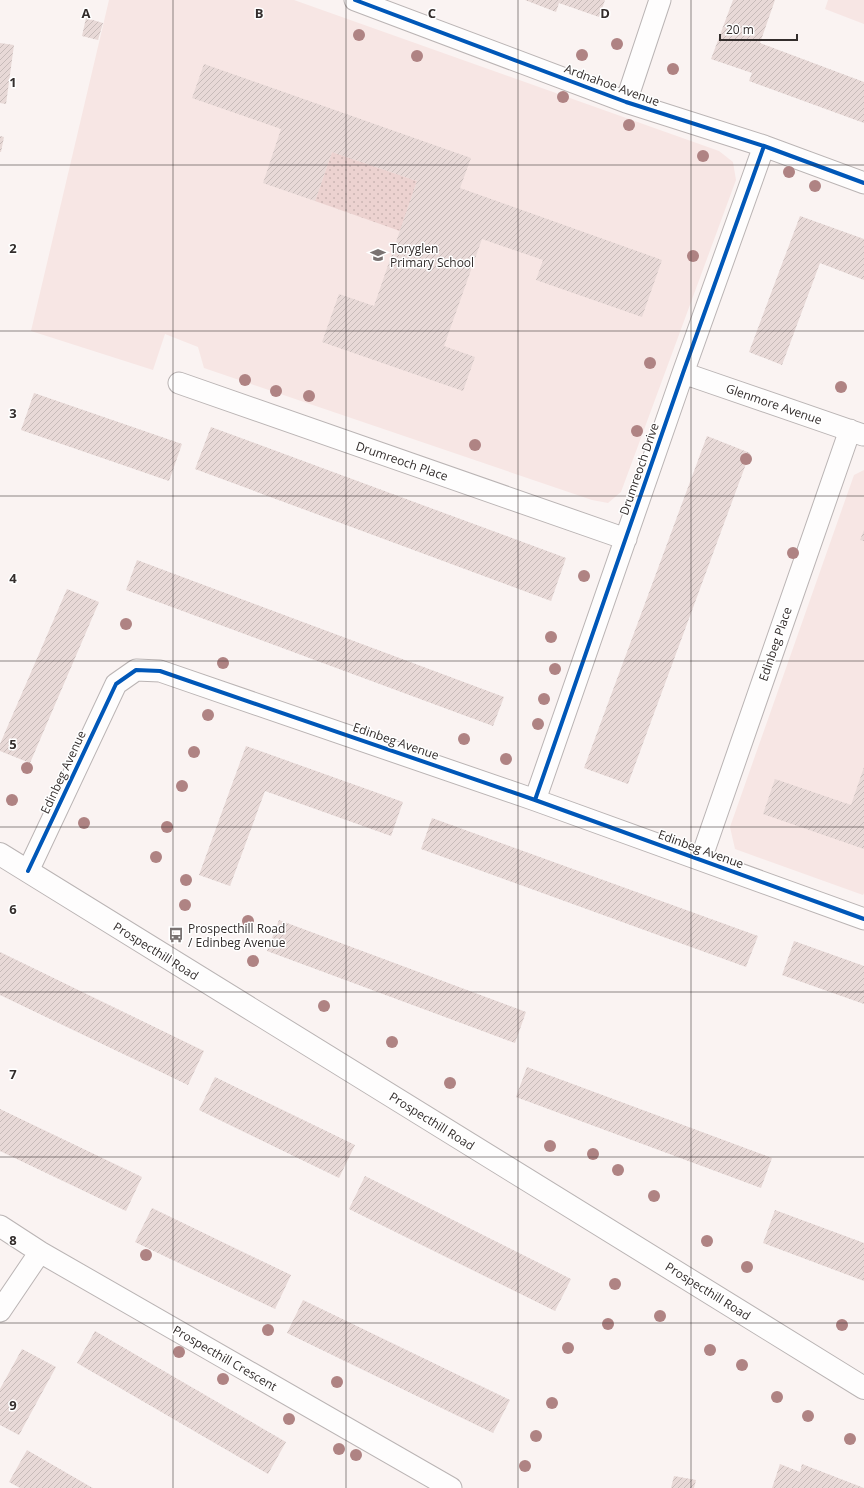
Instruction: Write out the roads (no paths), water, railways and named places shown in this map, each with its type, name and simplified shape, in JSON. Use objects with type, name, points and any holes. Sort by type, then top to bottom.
[{"type":"main road","name":"Prospecthill Road","points":[[0,854],[864,1388]]},
{"type":"street","name":"Ardnahoe Avenue","points":[[355,0],[626,102],[764,146],[864,183]]},
{"type":"street","points":[[626,102],[660,0]]},
{"type":"street","name":"Drumreoch Drive","points":[[535,800],[683,373],[764,146]]},
{"type":"street","name":"Glenmore Avenue","points":[[683,373],[857,433]]},
{"type":"street","name":"Drumreoch Place","points":[[179,383],[626,539]]},
{"type":"street","name":"Edinbeg Place","points":[[701,859],[857,433]]},
{"type":"street","name":"Edinbeg Avenue","points":[[28,871],[116,684],[136,670],[160,671],[535,800],[864,919]]},
{"type":"street","name":"Prospecthill Crescent","points":[[0,1226],[40,1252],[450,1488]]},
{"type":"street","points":[[0,1311],[40,1252]]},
{"type":"place","name":"Toryglen Primary School","points":[[378,255]]},
{"type":"place","name":"Prospecthill Road / Edinbeg Avenue","points":[[176,935]]}]
